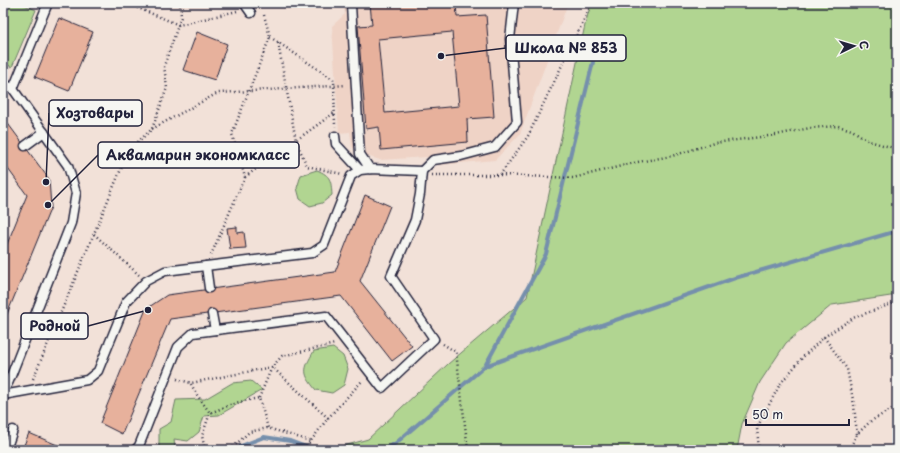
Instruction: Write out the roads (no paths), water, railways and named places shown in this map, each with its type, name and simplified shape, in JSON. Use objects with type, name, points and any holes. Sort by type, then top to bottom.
[{"type":"lane","points":[[14,89],[48,3]]},
{"type":"lane","points":[[353,3],[351,5],[360,154],[370,168]]},
{"type":"lane","points":[[135,450],[139,446],[178,347],[192,333],[326,316],[382,388],[434,339],[391,276],[415,220],[420,194],[422,171],[433,160],[461,156],[495,147],[517,122],[510,39],[514,3]]},
{"type":"lane","points":[[3,83],[14,89],[68,166],[76,193],[72,223],[3,393],[28,391],[87,380],[98,371],[126,302],[146,281],[165,271],[312,253],[324,245],[351,176],[360,170],[370,168],[422,171]]},
{"type":"lane","points":[[25,146],[44,132]]},
{"type":"lane","points":[[336,136],[336,144],[360,170]]},
{"type":"lane","points":[[206,266],[209,288]]},
{"type":"lane","points":[[212,314],[215,330]]},
{"type":"lane","points":[[6,450],[14,430]]},
{"type":"waterway","points":[[383,450],[396,443],[485,366],[546,254],[593,62]]},
{"type":"waterway","points":[[485,366],[735,278],[897,231]]},
{"type":"waterway","points":[[239,450],[241,446],[264,437],[290,441],[314,450]]},
{"type":"place","name":"Школа № 853","points":[[441,56]]},
{"type":"place","name":"Хозтовары","points":[[46,182]]},
{"type":"place","name":"Аквамарин экономкласс","points":[[48,205]]},
{"type":"place","name":"Родной","points":[[148,310]]}]
